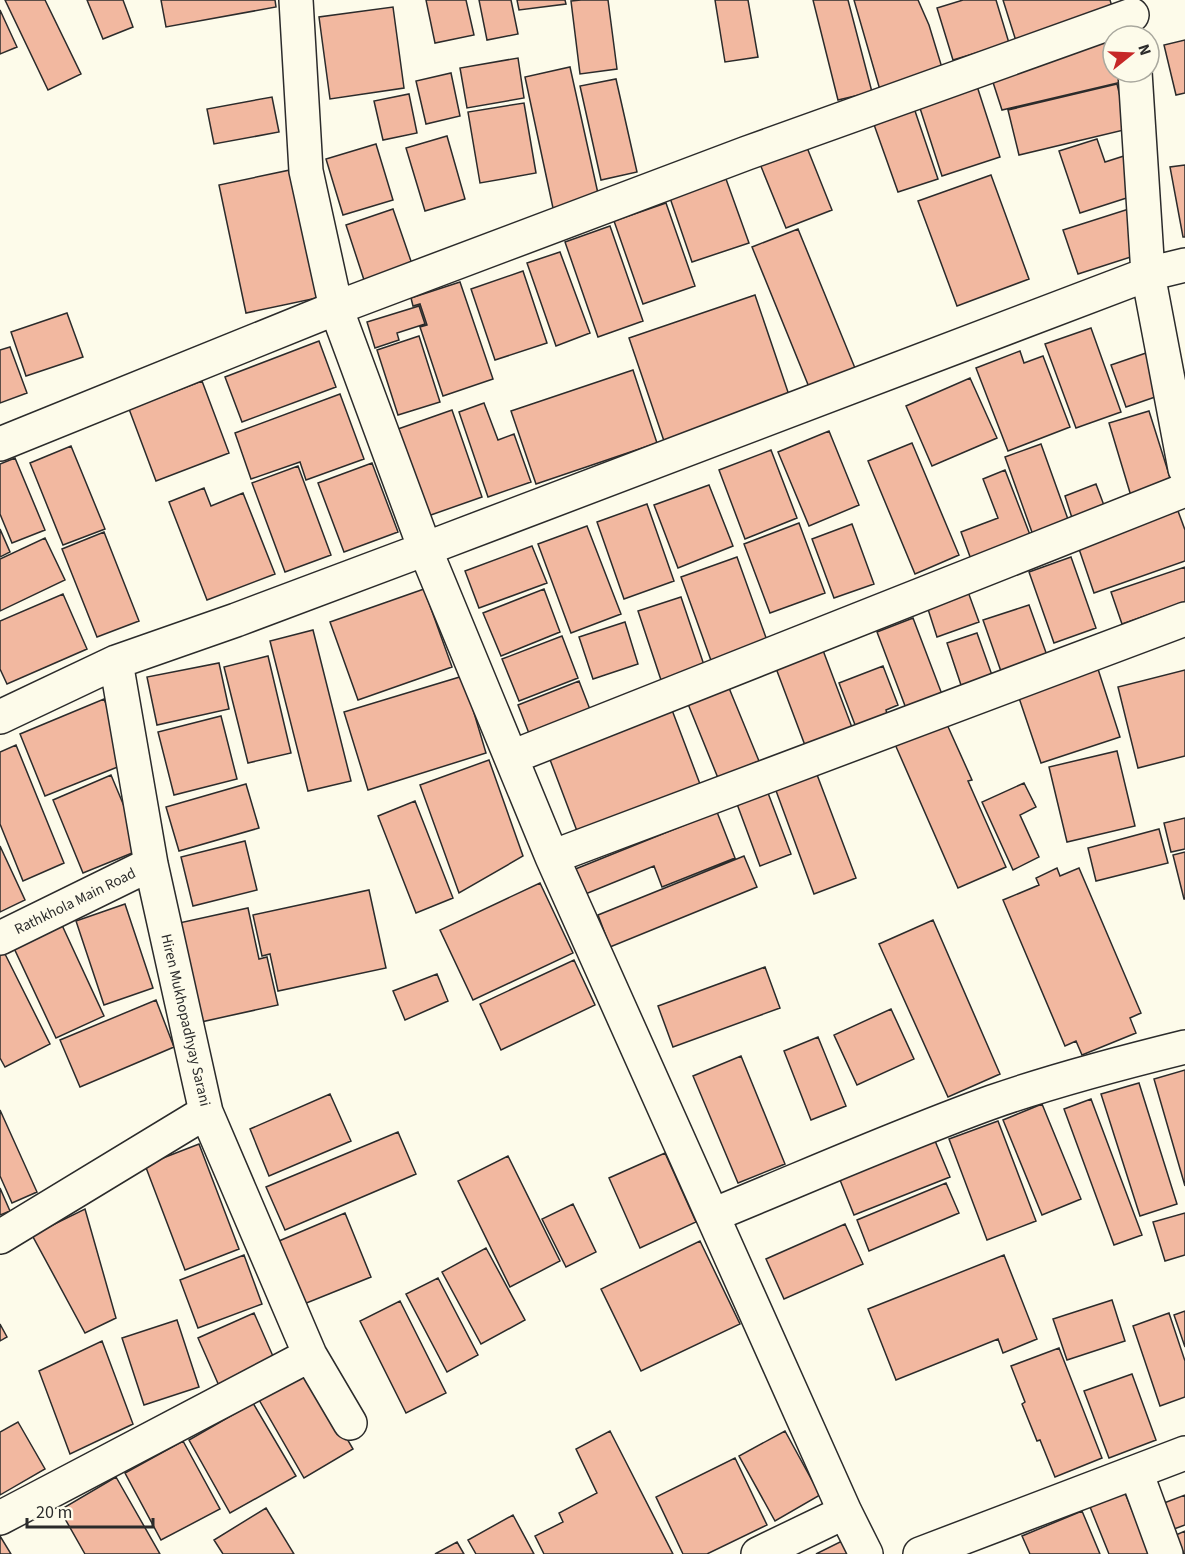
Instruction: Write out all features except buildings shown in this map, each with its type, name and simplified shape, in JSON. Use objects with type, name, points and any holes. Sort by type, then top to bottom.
[{"type":"street","points":[[296,0],[306,171],[336,308],[425,549],[552,857],[845,1512],[866,1554]]},
{"type":"street","points":[[0,444],[336,308],[747,153],[1132,17]]},
{"type":"street","points":[[1137,84],[1148,274],[1185,469]]},
{"type":"street","points":[[0,717],[116,662],[425,549],[1148,274],[1185,265]]},
{"type":"street","points":[[512,757],[1185,490]]},
{"type":"street","points":[[552,857],[1185,619]]},
{"type":"street","name":"Hiren Mukhopadhyay Sarani","points":[[116,662],[151,864],[206,1112],[310,1354],[350,1423]]},
{"type":"street","name":"Rathkhola Main Road","points":[[0,938],[151,864]]},
{"type":"street","points":[[713,1215],[896,1139],[993,1102],[1105,1067],[1185,1047]]},
{"type":"street","points":[[0,1238],[206,1112]]},
{"type":"street","points":[[0,1518],[310,1354]]},
{"type":"street","points":[[920,1554],[1185,1454]]},
{"type":"street","points":[[1136,1472],[1166,1554]]},
{"type":"street","points":[[758,1554],[845,1512]]}]
